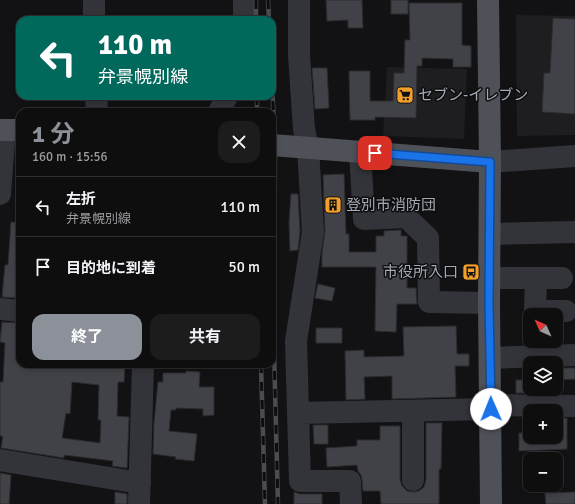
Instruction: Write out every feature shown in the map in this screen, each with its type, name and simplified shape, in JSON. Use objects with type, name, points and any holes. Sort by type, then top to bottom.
[{"type":"main road","points":[[488,0],[491,504]]},
{"type":"main road","points":[[276,145],[490,162]]},
{"type":"street","points":[[94,0],[94,16]]},
{"type":"street","points":[[244,0],[244,16]]},
{"type":"street","points":[[299,0],[299,54],[304,129],[308,148],[313,232],[296,341],[300,481],[350,481],[351,504]]},
{"type":"street","points":[[0,194],[8,130]]},
{"type":"street","points":[[360,152],[364,219],[406,217],[428,238],[429,302],[489,303]]},
{"type":"street","points":[[490,162],[575,156]]},
{"type":"street","points":[[490,234],[575,232]]},
{"type":"street","points":[[490,278],[562,278]]},
{"type":"street","points":[[536,278],[535,311],[566,311]]},
{"type":"street","points":[[0,309],[16,311]]},
{"type":"street","points":[[490,358],[575,355]]},
{"type":"street","points":[[139,504],[143,368]]},
{"type":"street","points":[[298,413],[575,406]]},
{"type":"street","points":[[413,411],[413,480]]},
{"type":"street","points":[[0,460],[140,482]]},
{"type":"shaded area","points":[[516,15],[575,16],[575,135],[517,136]]},
{"type":"shaded area","points":[[387,67],[467,69],[464,139],[383,136]]},
{"type":"building","points":[[326,0],[362,0],[363,28],[348,28],[348,20],[327,21]]},
{"type":"building","points":[[391,0],[408,0],[408,14],[391,14]]},
{"type":"building","points":[[409,3],[462,3],[462,45],[471,46],[471,67],[453,67],[453,59],[422,58],[422,66],[417,66],[416,118],[375,117],[375,120],[350,120],[349,71],[370,71],[370,101],[393,101],[394,73],[404,73],[405,40],[410,40]]},
{"type":"building","points":[[553,18],[575,19],[575,114],[542,112],[544,73],[550,73]]},
{"type":"building","points":[[312,68],[327,68],[329,108],[315,109]]},
{"type":"building","points":[[344,174],[346,234],[349,234],[349,252],[376,252],[376,236],[384,236],[384,231],[401,230],[401,236],[407,236],[407,288],[416,288],[417,304],[397,304],[396,332],[375,331],[376,267],[322,267],[325,231],[323,175]]},
{"type":"building","points":[[291,194],[298,194],[300,231],[298,250],[290,251],[289,222]]},
{"type":"building","points":[[11,222],[16,223],[16,298],[2,297],[5,265],[8,265]]},
{"type":"building","points":[[318,284],[335,288],[332,301],[315,298]]},
{"type":"building","points":[[2,322],[16,323],[16,368],[125,368],[124,382],[118,382],[117,416],[129,417],[127,468],[112,466],[113,461],[64,455],[64,458],[1,448],[3,436],[0,436],[0,382],[3,382],[5,343],[0,342]],"holes":[[[72,382],[99,385],[98,420],[101,420],[100,443],[62,438],[66,413],[70,414]]]},
{"type":"building","points":[[456,326],[457,354],[469,354],[469,366],[455,366],[456,397],[392,399],[392,376],[364,377],[365,399],[346,400],[345,351],[364,350],[364,357],[404,356],[403,327]]},
{"type":"building","points":[[316,328],[342,328],[342,343],[316,343]]},
{"type":"building","points":[[563,368],[575,368],[575,379],[563,380]]},
{"type":"building","points":[[186,371],[200,372],[199,387],[214,387],[214,415],[203,416],[203,409],[176,408],[176,410],[171,410],[169,431],[197,434],[194,461],[175,459],[176,457],[153,454],[158,382],[163,382],[163,373],[186,373]]},
{"type":"building","points":[[516,380],[523,380],[523,393],[516,393]]},
{"type":"building","points":[[563,418],[567,418],[567,449],[519,451],[519,433],[523,433],[523,444],[563,444]]},
{"type":"building","points":[[426,423],[442,423],[441,469],[439,469],[439,504],[381,504],[380,491],[363,491],[361,475],[358,471],[357,465],[327,467],[326,448],[357,446],[357,440],[380,440],[380,426],[400,426],[400,480],[402,486],[407,491],[419,491],[424,487],[426,480]]},
{"type":"building","points":[[313,425],[328,425],[328,444],[314,444]]},
{"type":"building","points":[[0,473],[11,475],[9,504],[0,504]]},
{"type":"building","points":[[115,492],[127,494],[127,504],[115,504]]},
{"type":"building","points":[[294,492],[300,494],[322,494],[322,504],[294,504]]},
{"type":"building","points":[[575,492],[575,504],[546,504],[545,493]]},
{"type":"railway","points":[[256,0],[256,16]]},
{"type":"railway","points":[[268,0],[269,16]]},
{"type":"railway","points":[[257,100],[257,108]]},
{"type":"railway","points":[[273,100],[273,108]]},
{"type":"railway","points":[[261,368],[265,504]]},
{"type":"railway","points":[[274,368],[278,504]]},
{"type":"place","name":"セブン-イレブン","points":[[405,95]]},
{"type":"place","name":"登別市消防団","points":[[333,205]]},
{"type":"place","name":"市役所入口","points":[[471,272]]},
{"type":"route","points":[[375,153],[490,162],[489,303],[491,409]]}]
